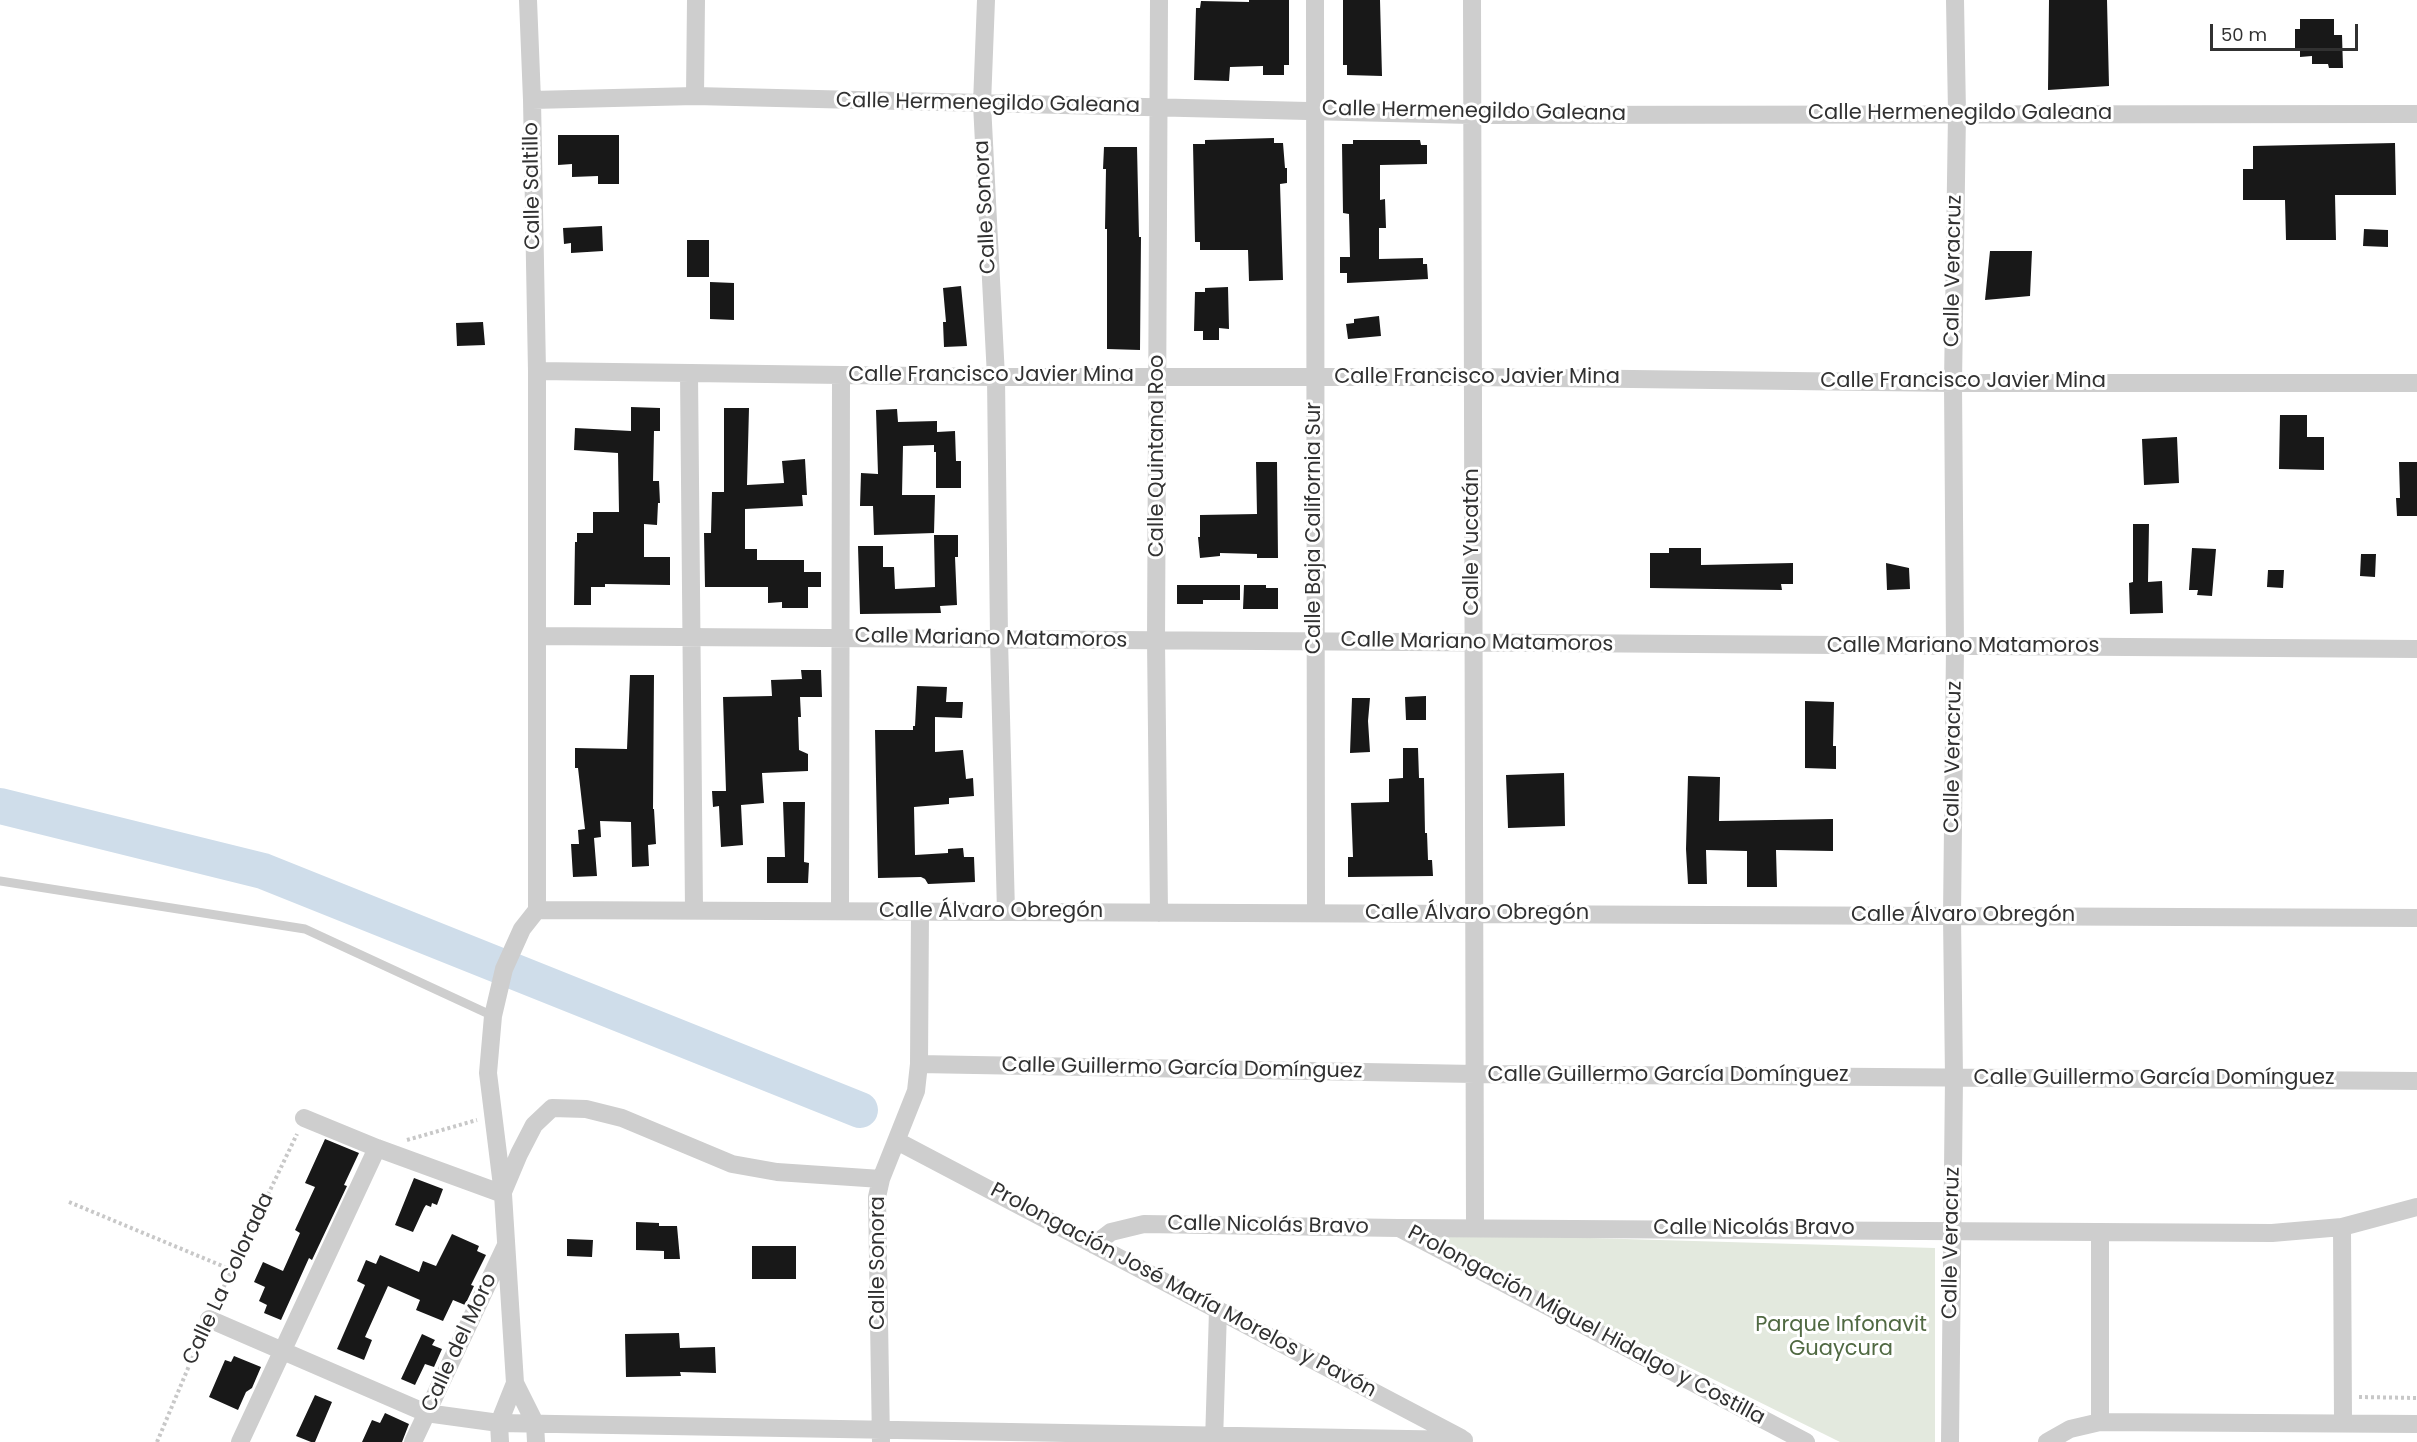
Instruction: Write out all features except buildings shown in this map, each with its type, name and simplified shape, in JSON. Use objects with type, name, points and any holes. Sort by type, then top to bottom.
[{"type":"street","name":"Calle Saltillo","points":[[528,0],[537,371],[537,910]]},
{"type":"street","points":[[695,96],[696,0]]},
{"type":"street","name":"Calle Sonora","points":[[986,0],[981,104],[996,377],[999,639],[1006,912]]},
{"type":"street","name":"Calle Quintana Roo","points":[[1159,0],[1156,641],[1159,912]]},
{"type":"street","name":"Calle Baja California Sur","points":[[1316,0],[1316,913]]},
{"type":"street","name":"Calle Yucatán","points":[[1472,0],[1475,1228]]},
{"type":"street","name":"Calle Veracruz","points":[[1950,1442],[1954,1078],[1952,916],[1955,647],[1953,382],[1957,113],[1955,0]]},
{"type":"street","name":"Calle Hermenegildo Galeana","points":[[532,100],[695,96],[1160,108],[1315,109],[1472,115],[2417,114]]},
{"type":"street","name":"Calle Francisco Javier Mina","points":[[537,371],[996,377],[1472,377],[1953,382],[2417,383]]},
{"type":"street","points":[[689,373],[694,910]]},
{"type":"street","points":[[840,911],[841,375]]},
{"type":"street","name":"Calle Mariano Matamoros","points":[[537,636],[2417,649]]},
{"type":"street","points":[[536,1442],[535,1423],[515,1383],[503,1194],[488,1073],[493,1016],[504,969],[522,929],[537,910]]},
{"type":"street","name":"Calle Álvaro Obregón","points":[[537,910],[2417,918]]},
{"type":"street","name":"Calle Sonora","points":[[881,1436],[877,1197],[881,1179],[916,1091],[920,1064],[920,912]]},
{"type":"street","name":"Calle Guillermo García Domínguez","points":[[920,1064],[1475,1074],[2417,1081]]},
{"type":"street","points":[[503,1194],[534,1125],[552,1108],[586,1109],[622,1118],[732,1164],[777,1172],[881,1179]]},
{"type":"street","points":[[304,1118],[377,1148],[503,1194]]},
{"type":"street","name":"Prolongación José María Morelos y Pavón","points":[[897,1141],[1466,1441]]},
{"type":"street","points":[[240,1442],[377,1148]]},
{"type":"street","name":"Calle Nicolás Bravo","points":[[1094,1245],[1111,1232],[1144,1224],[1398,1228],[2272,1233],[2342,1227],[2417,1207]]},
{"type":"street","points":[[2342,1227],[2343,1422]]},
{"type":"street","name":"Prolongación Miguel Hidalgo y Costilla","points":[[1398,1228],[1806,1442]]},
{"type":"street","points":[[2100,1232],[2100,1422]]},
{"type":"street","name":"Calle del Moro","points":[[413,1442],[507,1244]]},
{"type":"street","points":[[1214,1439],[1218,1310]]},
{"type":"street","points":[[209,1318],[426,1413],[499,1423],[881,1436],[1466,1441]]},
{"type":"street","points":[[500,1442],[499,1423],[515,1383]]},
{"type":"street","points":[[2047,1442],[2070,1429],[2100,1422],[2417,1424]]},
{"type":"lane","points":[[0,881],[305,929],[493,1016]]},
{"type":"path","points":[[377,1148],[493,1116]]},
{"type":"path","name":"Calle La Colorada","points":[[157,1442],[209,1318],[304,1118]]},
{"type":"path","points":[[69,1202],[232,1270]]},
{"type":"path","points":[[2343,1397],[2417,1398]]},
{"type":"green space","name":"Parque Infonavit Guaycura","points":[[1418,1233],[1935,1248],[1935,1442],[1840,1442]]},
{"type":"waterway","points":[[0,806],[263,871],[860,1110]]}]
